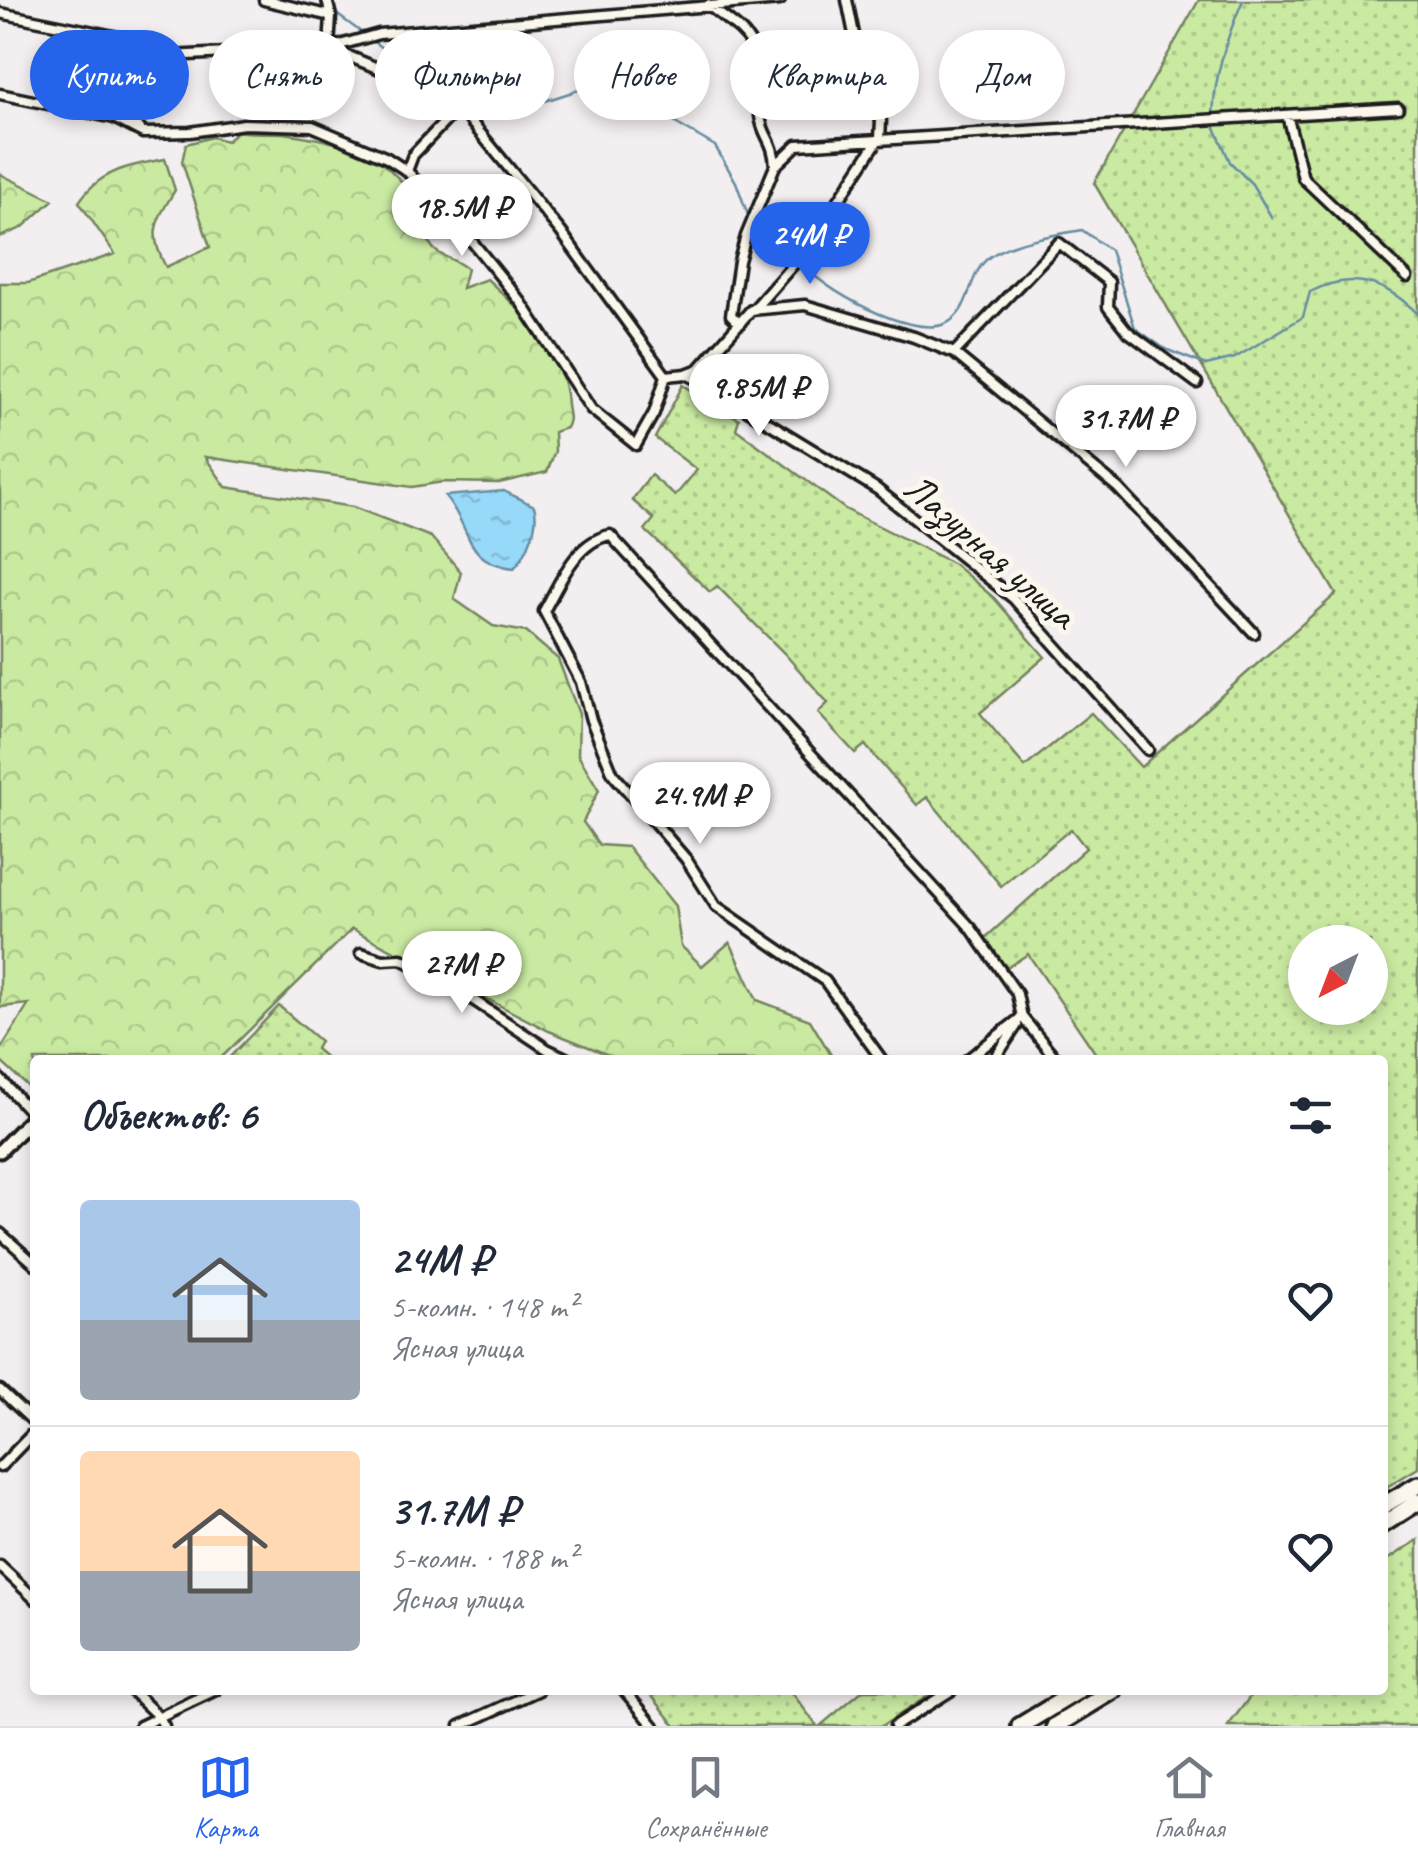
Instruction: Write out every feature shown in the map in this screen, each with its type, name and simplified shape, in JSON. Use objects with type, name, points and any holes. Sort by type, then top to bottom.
[{"type":"highway","points":[[1388,1502],[1418,1485]]},
{"type":"highway","points":[[1388,1521],[1418,1502]]},
{"type":"highway","points":[[1020,1726],[1071,1695]]},
{"type":"highway","points":[[1055,1726],[1106,1695]]},
{"type":"street","points":[[264,0],[331,16]]},
{"type":"street","points":[[327,0],[330,30]]},
{"type":"street","points":[[355,41],[379,34],[585,14],[780,0]]},
{"type":"street","points":[[666,376],[699,369],[754,310],[807,248],[878,140],[881,121],[859,59],[848,0]]},
{"type":"street","points":[[585,2],[585,14]]},
{"type":"street","points":[[708,5],[745,34],[758,54],[761,123],[772,140],[775,166]]},
{"type":"street","points":[[0,13],[84,30]]},
{"type":"street","points":[[0,94],[114,118],[143,132],[190,132],[244,124],[312,126],[387,158],[407,171],[470,239],[520,302],[592,409],[636,445],[654,413],[666,376]]},
{"type":"street","points":[[740,324],[731,315],[738,260],[775,166],[797,146],[1398,108]]},
{"type":"street","points":[[1287,115],[1303,178],[1407,276]]},
{"type":"street","points":[[133,120],[143,132]]},
{"type":"street","points":[[407,171],[413,155],[447,120]]},
{"type":"street","points":[[470,120],[561,232],[666,376]]},
{"type":"street","points":[[954,353],[1059,243],[1109,282],[1108,307],[1127,331],[1197,383]]},
{"type":"street","points":[[754,310],[806,305],[954,353],[1118,488],[1254,632]]},
{"type":"street","name":"Лазурная улица","points":[[686,374],[877,489],[1014,599],[1148,750]]},
{"type":"street","points":[[878,1055],[825,982],[716,906],[686,859],[613,774],[591,720],[581,682],[544,612],[584,545],[597,537],[610,535],[971,928],[1017,994],[1022,1017],[1054,1055]]},
{"type":"street","points":[[361,953],[382,960],[401,960],[443,980],[560,1055]]},
{"type":"street","points":[[973,1055],[1022,1017]]},
{"type":"street","points":[[997,1055],[1022,1017]]},
{"type":"street","points":[[543,1055],[547,1049]]},
{"type":"street","points":[[0,1079],[30,1111]]},
{"type":"street","points":[[0,1151],[30,1121]]},
{"type":"street","points":[[0,1234],[30,1260]]},
{"type":"street","points":[[0,1390],[30,1422]]},
{"type":"street","points":[[0,1467],[30,1433]]},
{"type":"street","points":[[0,1566],[30,1594]]},
{"type":"street","points":[[136,1695],[162,1721]]},
{"type":"street","points":[[140,1726],[162,1721],[207,1695]]},
{"type":"street","points":[[460,1726],[528,1695]]},
{"type":"street","points":[[628,1695],[654,1726]]},
{"type":"street","points":[[895,1726],[944,1695]]},
{"type":"green space","points":[[1199,0],[1418,0],[1418,1468],[1388,1486],[1388,1055],[1097,1055],[1028,954],[1005,969],[983,940],[1086,848],[1071,829],[1001,886],[927,797],[917,805],[865,745],[855,753],[818,713],[828,703],[717,586],[710,592],[645,530],[654,519],[632,500],[651,475],[675,496],[697,470],[655,438],[683,385],[739,419],[736,429],[845,509],[954,564],[994,598],[1045,657],[980,713],[1025,767],[1091,713],[1141,767],[1336,594],[1094,183]]},
{"type":"green space","points":[[237,131],[283,133],[329,141],[380,162],[427,201],[429,241],[436,251],[467,269],[462,288],[487,279],[540,335],[559,368],[569,419],[566,428],[554,432],[555,451],[547,472],[499,483],[443,482],[412,487],[205,457],[226,487],[353,507],[431,537],[461,572],[454,599],[493,626],[526,632],[558,659],[579,714],[578,755],[599,790],[583,822],[599,845],[628,847],[675,906],[681,946],[702,966],[730,942],[757,1000],[810,1020],[831,1055],[609,1055],[549,1031],[352,929],[224,1055],[30,1055],[30,1088],[0,1061],[0,1050],[29,1004],[0,1007],[0,283],[28,283],[115,254],[79,202],[106,176],[165,159],[175,190],[159,219],[155,236],[166,267],[210,247],[182,162],[186,144],[212,137],[227,141]]},
{"type":"green space","points":[[0,174],[53,200],[22,228],[0,237]]},
{"type":"green space","points":[[279,1006],[320,1041],[316,1049],[323,1055],[232,1055]]},
{"type":"green space","points":[[1418,1540],[1418,1726],[1228,1726],[1251,1695],[1388,1695],[1388,1560]]},
{"type":"green space","points":[[651,1695],[794,1695],[817,1726],[676,1726]]},
{"type":"green space","points":[[857,1695],[929,1695],[882,1726],[820,1726]]},
{"type":"water","points":[[504,491],[534,506],[535,513],[531,539],[514,568],[485,559],[477,551],[445,496]]},
{"type":"waterway","points":[[1213,115],[1222,56],[1243,0]]},
{"type":"waterway","points":[[335,13],[365,35]]},
{"type":"waterway","points":[[371,40],[435,86],[496,111],[517,110],[594,85],[632,98],[715,146],[736,182],[750,221]]},
{"type":"waterway","points":[[1213,123],[1230,162],[1252,184],[1272,218]]},
{"type":"waterway","points":[[753,229],[763,258],[794,258]]},
{"type":"waterway","points":[[800,261],[845,297],[889,318],[930,326],[945,324],[960,312],[980,267],[995,253],[1032,240],[1082,230],[1110,250],[1135,328],[1165,349],[1206,365],[1235,358],[1303,317],[1310,292],[1340,282],[1380,287],[1418,314]]}]
